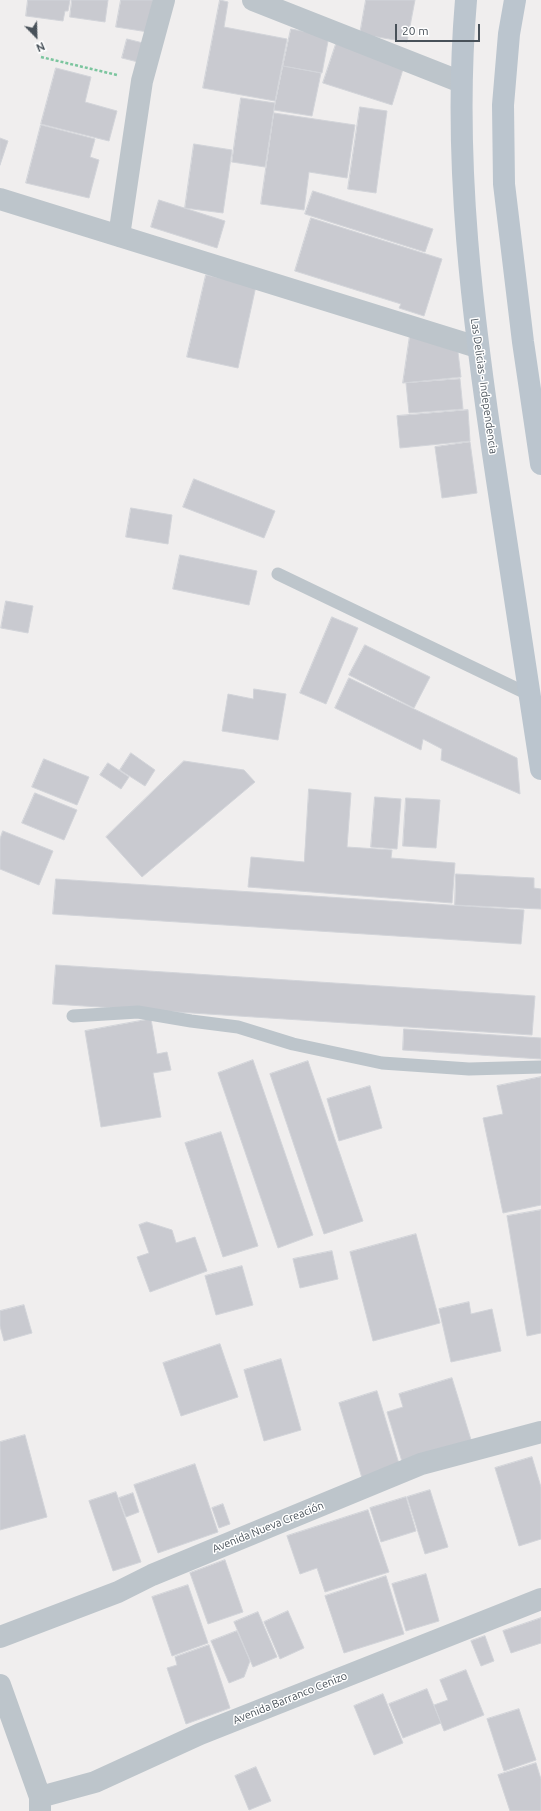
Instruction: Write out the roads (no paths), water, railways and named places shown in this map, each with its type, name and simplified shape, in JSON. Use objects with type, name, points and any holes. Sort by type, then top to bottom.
[{"type":"main road","name":"Las Delicias - Independencia","points":[[466,0],[461,82],[463,174],[477,347],[541,769]]},
{"type":"main road","points":[[515,0],[509,34],[503,105],[504,184],[541,464]]},
{"type":"street","points":[[119,236],[142,82],[164,0]]},
{"type":"street","points":[[253,0],[461,82]]},
{"type":"street","points":[[0,199],[477,347]]},
{"type":"street","name":"Avenida Nueva Creación","points":[[0,1637],[118,1592],[152,1574],[421,1464],[541,1432]]},
{"type":"street","name":"Avenida Barranco Cenizo","points":[[40,1804],[95,1782],[200,1734],[541,1599]]},
{"type":"street","points":[[0,1685],[40,1804]]},
{"type":"lane","points":[[278,574],[530,695]]},
{"type":"lane","points":[[73,1016],[138,1012],[190,1022],[238,1027],[294,1044],[382,1063],[469,1069],[541,1068]]}]
